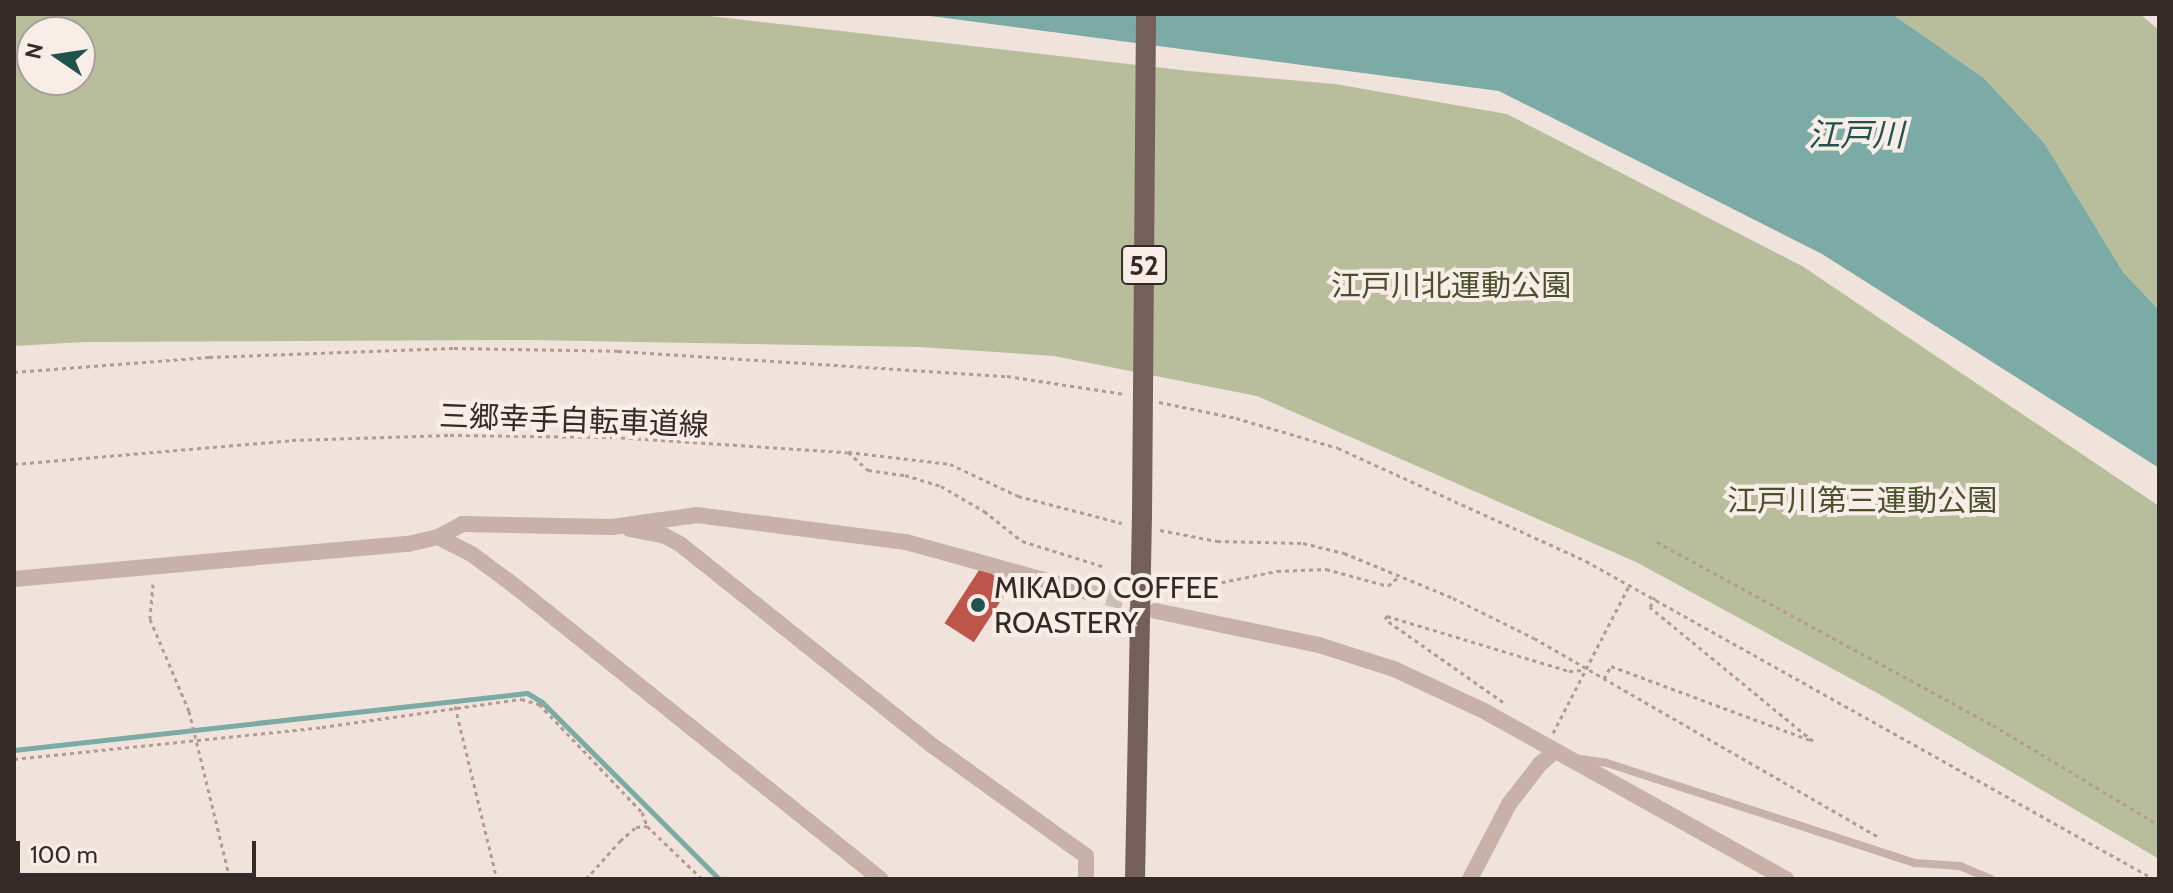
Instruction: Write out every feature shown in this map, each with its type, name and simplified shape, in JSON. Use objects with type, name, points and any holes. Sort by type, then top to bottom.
[{"type":"main road","name":"52","points":[[1135,879],[1141,629],[1146,14]]},
{"type":"street","points":[[612,527],[697,515],[862,536],[946,551],[1084,591]]},
{"type":"street","points":[[14,579],[408,544],[438,537],[462,524],[612,527],[665,536],[680,544],[933,746],[1086,856],[1086,879]]},
{"type":"street","points":[[438,537],[473,555],[516,587],[880,879]]},
{"type":"street","points":[[1156,611],[1319,645],[1364,658],[1484,711],[1556,749],[1777,877]]},
{"type":"street","points":[[1470,879],[1509,804],[1540,764],[1556,749]]},
{"type":"lane","points":[[1556,749],[1915,863],[1960,866],[1991,879]]},
{"type":"path","points":[[14,372],[209,357],[438,349],[618,351],[1007,376],[1135,397]]},
{"type":"path","points":[[1149,400],[1236,418],[1338,448],[1454,499],[1655,597],[2154,879]]},
{"type":"path","name":"三郷幸手自転車道線","points":[[14,464],[292,440],[450,435],[613,437],[848,452],[950,464],[1018,496],[1122,523]]},
{"type":"path","points":[[848,452],[868,470],[905,475],[941,486],[984,511],[1022,541],[1102,566]]},
{"type":"path","points":[[1162,530],[1217,541],[1303,543],[1344,553],[1504,623],[1889,844]]},
{"type":"path","points":[[1657,542],[1993,725],[2159,825]]},
{"type":"path","points":[[154,567],[150,619],[191,720],[230,879]]},
{"type":"path","points":[[1161,585],[1198,587],[1277,571],[1326,569],[1388,586],[1398,577]]},
{"type":"path","points":[[1556,749],[1584,669],[1630,584]]},
{"type":"path","points":[[1604,679],[1611,666],[1813,741],[1650,607],[1655,597]]},
{"type":"path","points":[[1512,709],[1385,619],[1387,616],[1569,671],[1584,669]]},
{"type":"path","points":[[14,759],[322,727],[521,699],[539,704],[642,812],[647,826],[702,879]]},
{"type":"path","points":[[455,706],[497,879]]},
{"type":"path","points":[[586,879],[636,827],[647,826]]},
{"type":"green space","name":"江戸川北運動公園","points":[[14,14],[693,14],[1189,71],[1335,84],[1507,114],[1802,266],[2159,506],[2159,859],[1879,694],[1636,562],[1257,396],[1054,356],[919,347],[528,340],[85,342],[14,346]]},
{"type":"green space","points":[[1892,14],[2140,14],[2159,30],[2159,310],[2123,272],[2043,142],[1984,78]]},
{"type":"water","name":"江戸川","points":[[915,14],[1892,14],[1984,78],[2044,143],[2123,272],[2159,310],[2159,468],[1822,254],[1499,91]]},
{"type":"building","name":"MIKADO COFFEE ROASTERY","points":[[981,567],[1010,586],[974,642],[945,623]]},
{"type":"waterway","points":[[14,750],[527,693],[542,702],[719,879]]},
{"type":"tunnel","points":[[1084,591],[1151,609]]},
{"type":"place","name":"MIKADO COFFEE ROASTERY","points":[[978,605]]},
{"type":"park label","name":"江戸川第三運動公園","points":[[1862,501]]}]
